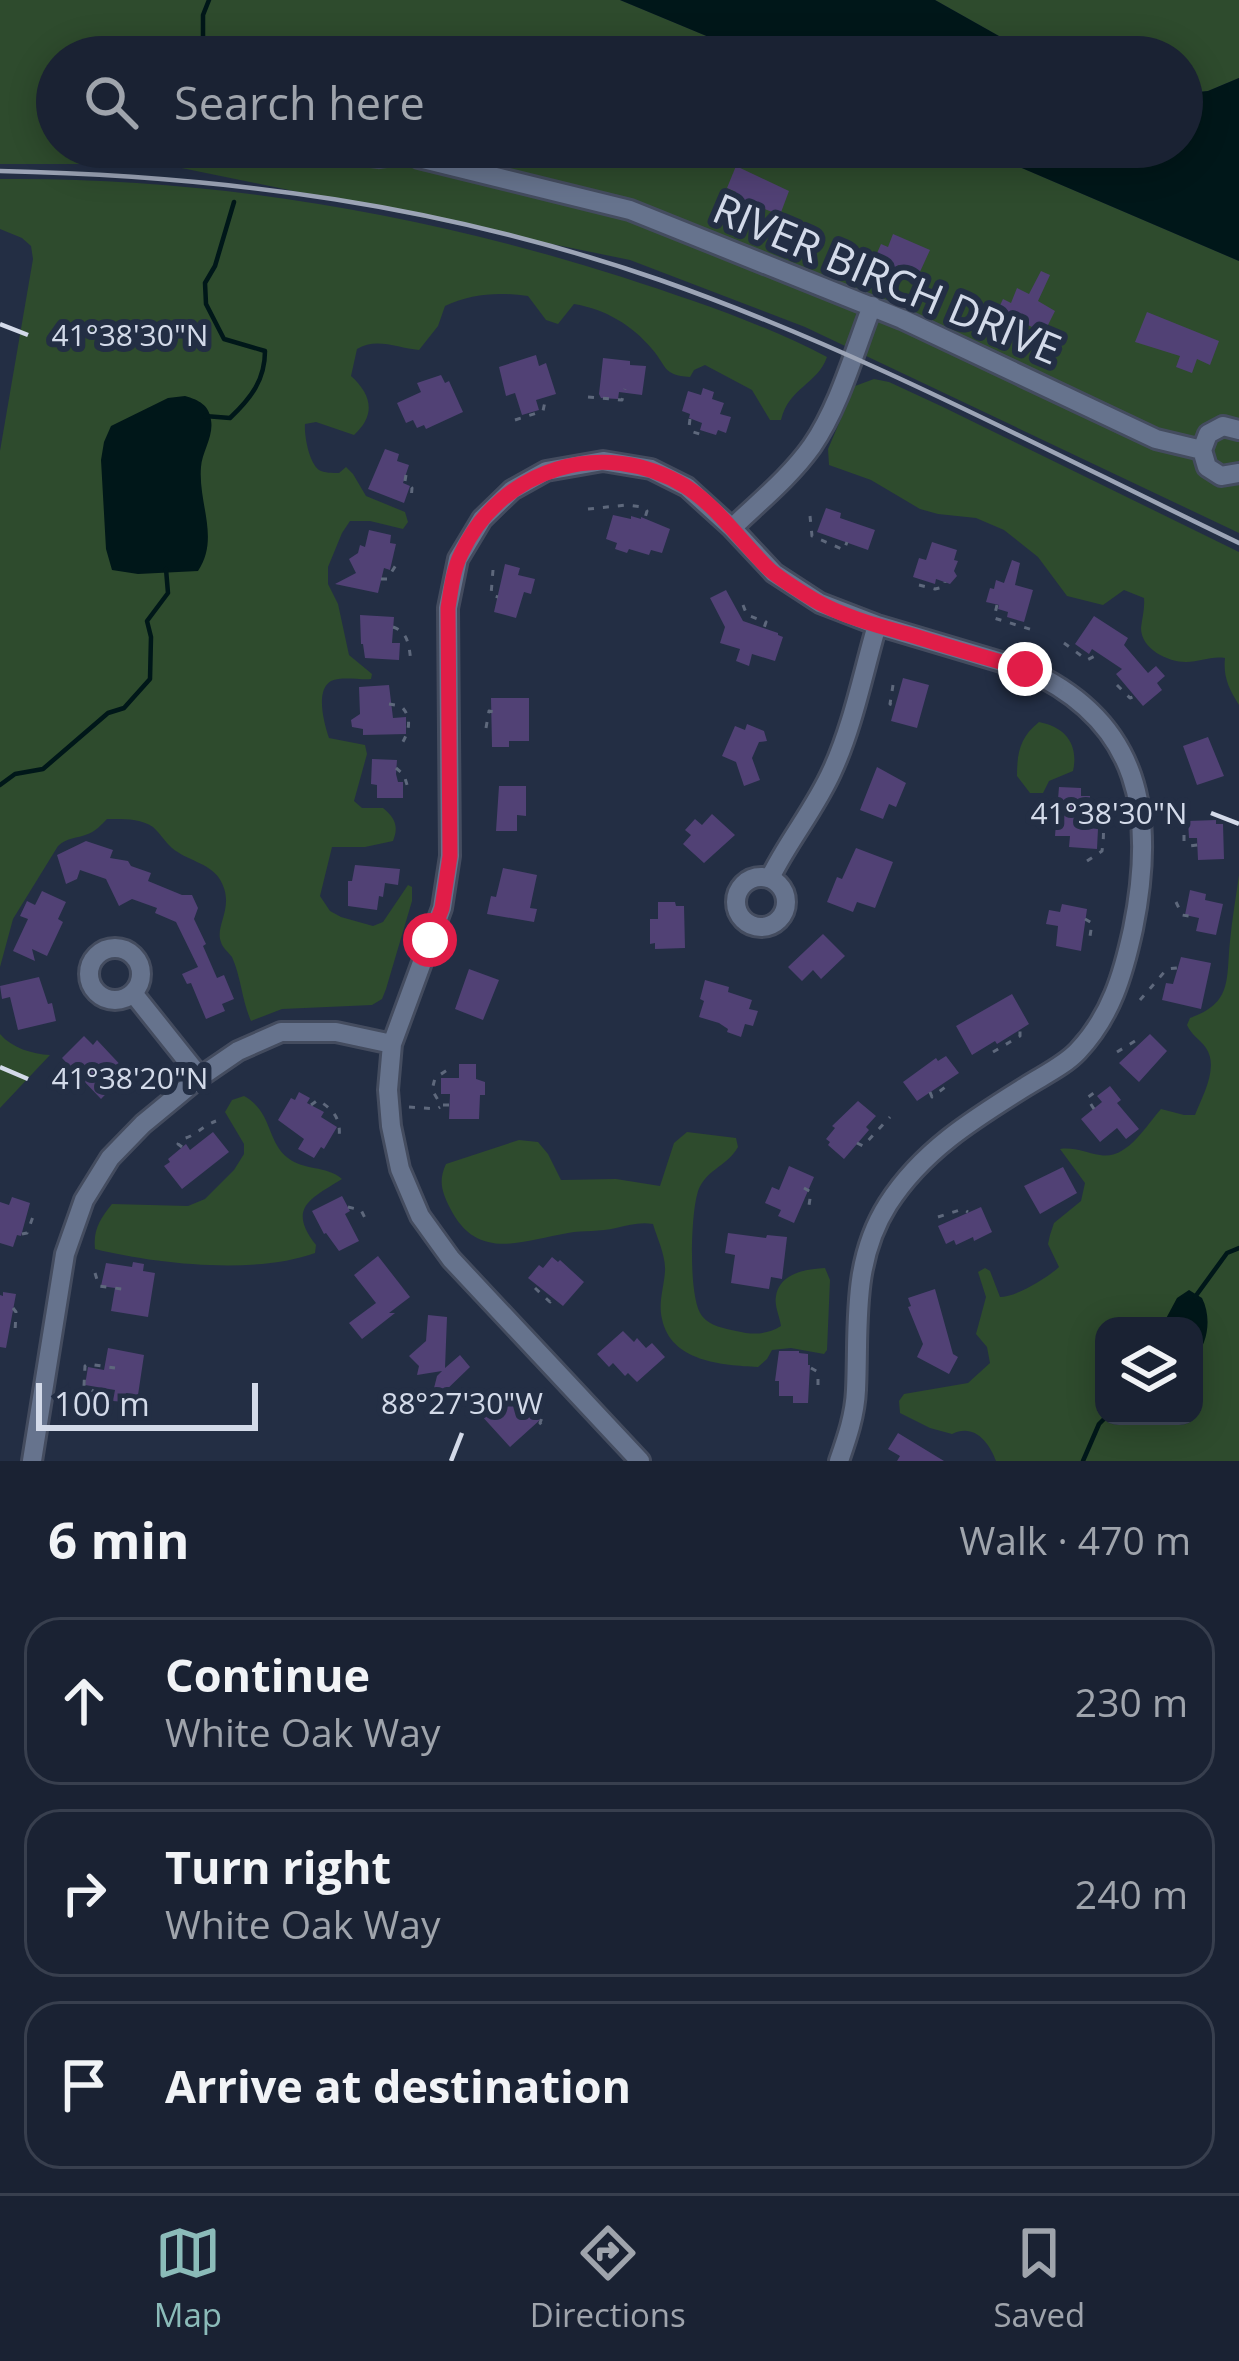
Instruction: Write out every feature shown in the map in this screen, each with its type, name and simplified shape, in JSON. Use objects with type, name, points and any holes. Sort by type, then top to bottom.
[{"type":"street","name":"RIVER BIRCH DRIVE","points":[[460,168],[630,210],[872,306],[1156,439],[1202,450],[1207,466],[1221,476],[1239,473]]},
{"type":"street","points":[[731,528],[812,445],[872,306]]},
{"type":"street","points":[[1202,450],[1208,434],[1223,426],[1239,430]]},
{"type":"street","points":[[640,1461],[459,1268],[420,1216],[400,1169],[388,1090],[392,1044],[442,908],[448,874],[448,608],[458,559],[482,519],[512,490],[546,471],[603,461],[651,470],[687,487],[774,573],[820,603],[1045,678],[1088,708],[1116,744],[1138,790],[1144,852],[1141,887],[1116,994],[1096,1030],[1073,1056],[970,1120],[928,1154],[874,1228],[863,1258],[856,1312],[852,1420],[839,1461]]},
{"type":"street","points":[[770,878],[836,765],[877,625]]},
{"type":"street","points":[[133,993],[200,1078]]},
{"type":"street","points":[[32,1461],[65,1254],[84,1200],[110,1158],[200,1078],[238,1051],[281,1032],[336,1032],[392,1044]]},
{"type":"path","points":[[1008,323],[1021,329],[1030,326]]},
{"type":"path","points":[[588,398],[622,400],[625,389]]},
{"type":"path","points":[[515,420],[543,411],[545,397]]},
{"type":"path","points":[[690,419],[693,432],[706,436]]},
{"type":"path","points":[[406,475],[411,500]]},
{"type":"path","points":[[587,509],[643,507],[645,518]]},
{"type":"path","points":[[811,516],[812,536],[844,550],[848,542]]},
{"type":"path","points":[[381,579],[387,579],[398,562]]},
{"type":"path","points":[[493,570],[491,595],[498,597]]},
{"type":"path","points":[[919,585],[935,589],[945,582]]},
{"type":"path","points":[[743,605],[747,615],[766,622],[764,628]]},
{"type":"path","points":[[998,605],[994,618],[1036,631]]},
{"type":"path","points":[[393,627],[406,636],[411,662]]},
{"type":"path","points":[[1064,643],[1087,660],[1099,654]]},
{"type":"path","points":[[1118,685],[1130,698],[1135,696]]},
{"type":"path","points":[[893,686],[890,704],[895,706]]},
{"type":"path","points":[[389,704],[401,706],[409,719],[401,745]]},
{"type":"path","points":[[486,728],[488,711],[494,712]]},
{"type":"path","points":[[396,768],[408,788]]},
{"type":"path","points":[[1184,805],[1184,842],[1198,845]]},
{"type":"path","points":[[1087,861],[1102,851],[1103,844],[1102,815],[1089,806]]},
{"type":"path","points":[[1176,902],[1182,914],[1194,916]]},
{"type":"path","points":[[1084,920],[1092,923],[1089,943]]},
{"type":"path","points":[[1140,1000],[1168,969],[1177,968]]},
{"type":"path","points":[[993,1052],[1017,1039],[1020,1031]]},
{"type":"path","points":[[1117,1052],[1128,1043],[1140,1045]]},
{"type":"path","points":[[441,1106],[431,1090],[435,1078],[452,1067]]},
{"type":"path","points":[[930,1092],[932,1096],[948,1085]]},
{"type":"path","points":[[1094,1109],[1087,1098],[1097,1085]]},
{"type":"path","points":[[311,1105],[318,1100],[333,1109],[340,1124],[338,1139]]},
{"type":"path","points":[[409,1108],[449,1105]]},
{"type":"path","points":[[857,1143],[863,1146],[890,1117]]},
{"type":"path","points":[[182,1147],[178,1144],[182,1139],[216,1121]]},
{"type":"path","points":[[804,1188],[811,1192],[808,1212]]},
{"type":"path","points":[[348,1207],[362,1210],[366,1220]]},
{"type":"path","points":[[938,1217],[963,1209],[968,1212]]},
{"type":"path","points":[[22,1234],[27,1233],[34,1214]]},
{"type":"path","points":[[95,1273],[99,1286],[122,1289]]},
{"type":"path","points":[[535,1288],[550,1302],[553,1298]]},
{"type":"path","points":[[14,1308],[15,1333]]},
{"type":"path","points":[[97,1393],[84,1386],[85,1366],[116,1368]]},
{"type":"path","points":[[811,1368],[818,1372],[818,1391]]},
{"type":"path","points":[[513,1404],[526,1397],[543,1415],[541,1423],[547,1430]]},
{"type":"green space","points":[[0,0],[620,0],[707,36],[36,36],[36,164],[0,164]]},
{"type":"green space","points":[[935,0],[1239,0],[1239,78],[1203,92],[1203,36],[999,36]]},
{"type":"green space","points":[[182,168],[1022,168],[1239,261],[1239,533],[805,327],[630,260]]},
{"type":"green space","points":[[0,179],[158,184],[393,217],[622,277],[752,323],[827,357],[790,400],[781,420],[770,420],[752,390],[705,365],[690,377],[670,372],[617,319],[574,304],[558,324],[546,320],[528,296],[486,295],[445,306],[438,326],[419,350],[379,344],[357,349],[351,376],[369,405],[361,428],[354,435],[316,422],[305,424],[305,429],[310,455],[319,470],[339,473],[346,467],[366,496],[405,512],[408,522],[403,529],[350,521],[328,567],[328,584],[338,604],[349,655],[372,674],[371,679],[340,679],[326,685],[322,699],[325,724],[329,738],[365,745],[367,754],[354,801],[362,808],[383,808],[396,831],[393,841],[332,847],[320,896],[330,911],[373,926],[383,922],[408,885],[412,887],[386,989],[372,1005],[282,1009],[251,1021],[232,957],[221,942],[226,897],[219,878],[172,848],[153,827],[131,820],[107,819],[91,833],[58,846],[13,919],[0,967],[0,451],[33,259],[31,246],[0,229]]},
{"type":"green space","points":[[874,379],[943,407],[1239,552],[1239,705],[1228,683],[1225,658],[1179,661],[1150,648],[1141,628],[1144,598],[1124,590],[1103,605],[1067,596],[1038,557],[1004,530],[976,518],[920,509],[871,480],[829,465],[828,449],[855,386]]},
{"type":"green space","points":[[1039,722],[1068,738],[1074,753],[1073,771],[1049,781],[1043,793],[1030,793],[1017,776],[1018,760],[1024,740]]},
{"type":"green space","points":[[1239,875],[1239,1461],[996,1461],[985,1441],[974,1433],[952,1434],[900,1413],[904,1394],[968,1383],[990,1363],[987,1347],[976,1334],[986,1297],[978,1272],[990,1271],[1000,1297],[1031,1286],[1059,1267],[1048,1244],[1050,1235],[1054,1223],[1081,1201],[1085,1183],[1060,1149],[1110,1155],[1135,1141],[1161,1109],[1195,1115],[1211,1064],[1206,1048],[1187,1025],[1190,1018],[1214,1005],[1225,988]]},
{"type":"green space","points":[[0,1034],[23,1049],[50,1055],[0,1108]]},
{"type":"green space","points":[[244,1096],[260,1110],[288,1158],[342,1179],[312,1199],[303,1213],[315,1253],[264,1264],[205,1265],[95,1249],[98,1225],[112,1204],[188,1206],[205,1199],[234,1170],[244,1144],[225,1112],[232,1100]]},
{"type":"green space","points":[[687,1132],[736,1138],[738,1147],[704,1180],[697,1195],[693,1276],[702,1316],[736,1331],[770,1331],[781,1326],[776,1300],[783,1282],[802,1271],[825,1268],[830,1280],[824,1354],[772,1350],[758,1367],[729,1365],[687,1353],[667,1333],[662,1319],[665,1265],[653,1224],[517,1243],[487,1242],[461,1225],[443,1192],[446,1164],[519,1140],[538,1142],[561,1180],[616,1179],[660,1186],[674,1143]]},
{"type":"shaded area","points":[[620,0],[935,0],[999,36],[707,36]]},
{"type":"shaded area","points":[[1239,78],[1239,261],[1022,168],[1203,168],[1203,92]]},
{"type":"shaded area","points":[[185,396],[202,404],[211,420],[201,467],[208,533],[204,559],[198,571],[138,574],[112,570],[106,549],[104,442],[111,426],[168,398]]},
{"type":"shaded area","points":[[1189,1290],[1202,1298],[1208,1322],[1203,1346],[1203,1317],[1167,1317],[1177,1298]]},
{"type":"building","points":[[735,168],[740,168],[789,191],[780,215],[742,200],[727,188]]},
{"type":"building","points":[[893,234],[930,250],[919,274],[875,258],[881,244],[888,247]]},
{"type":"building","points":[[1041,271],[1050,275],[1038,301],[1055,311],[1044,333],[995,316],[1003,299],[1011,303],[1017,288],[1029,294]]},
{"type":"building","points":[[1147,312],[1219,341],[1210,365],[1197,359],[1192,373],[1176,367],[1180,356],[1135,342]]},
{"type":"building","points":[[536,355],[539,366],[546,363],[556,394],[536,400],[539,410],[522,415],[515,393],[506,396],[499,367]]},
{"type":"building","points":[[603,358],[646,366],[642,395],[619,392],[618,399],[601,398]]},
{"type":"building","points":[[441,375],[445,383],[449,381],[463,412],[426,429],[424,425],[417,428],[413,420],[406,423],[397,403],[421,392],[417,383]]},
{"type":"building","points":[[703,388],[714,392],[712,399],[724,403],[720,414],[731,417],[726,433],[700,430],[702,423],[682,411],[688,391],[701,395]]},
{"type":"building","points":[[385,449],[399,454],[397,461],[409,465],[403,483],[410,486],[404,503],[368,489]]},
{"type":"building","points":[[826,508],[875,530],[868,550],[817,532]]},
{"type":"building","points":[[613,515],[641,517],[670,529],[662,553],[615,549],[617,543],[606,539]]},
{"type":"building","points":[[369,530],[391,535],[390,543],[396,544],[378,593],[335,584],[356,573],[349,559],[360,545],[365,547]]},
{"type":"building","points":[[932,542],[957,550],[957,576],[950,584],[913,577],[919,558],[926,560]]},
{"type":"building","points":[[1012,560],[1020,563],[1015,585],[1033,590],[1024,622],[986,602],[996,580],[1004,583]]},
{"type":"building","points":[[505,564],[520,568],[518,575],[535,579],[531,594],[524,592],[516,618],[494,612]]},
{"type":"building","points":[[726,590],[743,621],[783,637],[775,661],[752,654],[749,666],[736,661],[740,649],[720,643],[725,627],[710,598]]},
{"type":"building","points":[[360,615],[394,617],[392,643],[400,643],[399,660],[365,658]]},
{"type":"building","points":[[1094,616],[1128,638],[1124,645],[1148,673],[1156,666],[1165,676],[1157,683],[1162,690],[1143,706],[1116,674],[1122,669],[1075,644]]},
{"type":"building","points":[[903,678],[929,685],[917,728],[891,721]]},
{"type":"building","points":[[389,685],[393,718],[406,717],[406,734],[363,735],[363,729],[352,727],[351,720],[360,714],[359,687]]},
{"type":"building","points":[[491,698],[529,698],[529,741],[492,747]]},
{"type":"building","points":[[747,724],[764,731],[767,741],[759,742],[752,758],[760,780],[744,786],[736,762],[722,756],[735,726],[745,730]]},
{"type":"building","points":[[1208,737],[1224,776],[1197,785],[1183,746]]},
{"type":"building","points":[[372,759],[397,760],[403,798],[377,798],[377,785],[371,784]]},
{"type":"building","points":[[877,767],[906,783],[896,807],[889,804],[883,819],[860,810]]},
{"type":"building","points":[[499,786],[526,786],[526,816],[517,815],[517,831],[496,831]]},
{"type":"building","points":[[1059,787],[1081,788],[1081,796],[1090,796],[1088,828],[1098,829],[1097,849],[1069,847],[1070,836],[1055,836]]},
{"type":"building","points":[[712,814],[735,835],[704,863],[683,844],[691,835],[685,830],[695,819],[702,825]]},
{"type":"building","points":[[1188,821],[1223,824],[1224,859],[1198,860],[1197,838],[1189,838]]},
{"type":"building","points":[[86,841],[113,850],[110,858],[151,873],[148,881],[192,895],[203,946],[217,978],[224,975],[234,999],[222,1004],[225,1011],[206,1019],[191,983],[182,974],[198,967],[176,922],[155,913],[157,908],[132,899],[119,906],[106,879],[80,870],[77,879],[66,884],[57,855]]},
{"type":"building","points":[[856,848],[893,862],[875,908],[857,902],[853,912],[827,902]]},
{"type":"building","points":[[355,865],[400,869],[398,885],[385,883],[377,910],[348,906],[348,881],[352,881]]},
{"type":"building","points":[[503,868],[537,875],[530,908],[537,909],[534,922],[487,914]]},
{"type":"building","points":[[1190,890],[1223,904],[1216,935],[1196,931],[1199,918],[1185,915]]},
{"type":"building","points":[[42,891],[66,902],[58,919],[63,922],[47,956],[32,949],[35,961],[13,951],[28,919],[20,916],[27,901],[35,905]]},
{"type":"building","points":[[658,902],[684,906],[685,948],[655,949],[655,943],[650,944],[650,919],[658,919]]},
{"type":"building","points":[[1062,904],[1087,909],[1081,951],[1056,946],[1058,926],[1046,924],[1049,910],[1060,912]]},
{"type":"building","points":[[823,934],[845,956],[821,979],[813,970],[802,981],[788,967]]},
{"type":"building","points":[[1181,957],[1211,963],[1201,1009],[1162,1000]]},
{"type":"building","points":[[469,969],[499,980],[483,1020],[455,1009]]},
{"type":"building","points":[[39,977],[56,1021],[18,1030],[10,997],[2,999],[0,986]]},
{"type":"building","points":[[705,980],[752,1000],[749,1009],[758,1011],[753,1026],[745,1024],[741,1037],[699,1017]]},
{"type":"building","points":[[1012,994],[1029,1024],[972,1055],[956,1026]]},
{"type":"building","points":[[1150,1034],[1167,1051],[1139,1082],[1119,1063]]},
{"type":"building","points":[[84,1036],[93,1045],[97,1040],[127,1072],[101,1099],[62,1058]]},
{"type":"building","points":[[946,1056],[959,1073],[917,1101],[903,1082]]},
{"type":"building","points":[[459,1064],[476,1064],[476,1079],[485,1082],[479,1119],[449,1119],[450,1094],[441,1094],[441,1078],[459,1078]]},
{"type":"building","points":[[1110,1086],[1121,1100],[1117,1103],[1139,1129],[1126,1139],[1117,1128],[1100,1142],[1081,1119],[1102,1102],[1097,1096]]},
{"type":"building","points":[[299,1092],[337,1127],[314,1158],[298,1149],[304,1139],[278,1120]]},
{"type":"building","points":[[858,1101],[876,1116],[844,1159],[826,1139],[832,1126]]},
{"type":"building","points":[[213,1132],[229,1152],[182,1189],[164,1166],[186,1144],[190,1150]]},
{"type":"building","points":[[789,1166],[814,1177],[794,1223],[765,1203],[772,1187],[779,1190]]},
{"type":"building","points":[[1063,1167],[1077,1193],[1040,1214],[1024,1186]]},
{"type":"building","points":[[342,1196],[359,1241],[339,1251],[312,1211]]},
{"type":"building","points":[[12,1197],[30,1203],[13,1247],[0,1243],[0,1202],[9,1205]]},
{"type":"building","points":[[981,1207],[992,1232],[974,1241],[973,1237],[946,1244],[938,1226]]},
{"type":"building","points":[[728,1233],[787,1237],[782,1279],[771,1277],[769,1289],[731,1283],[735,1255],[725,1253]]},
{"type":"building","points":[[378,1256],[410,1297],[362,1339],[349,1323],[376,1303],[354,1275]]},
{"type":"building","points":[[552,1257],[584,1282],[563,1306],[528,1278]]},
{"type":"building","points":[[133,1262],[155,1273],[148,1317],[111,1311],[115,1288],[101,1286],[106,1263],[132,1267]]},
{"type":"building","points":[[935,1289],[953,1354],[958,1357],[949,1374],[917,1357],[923,1344],[908,1307],[908,1298]]},
{"type":"building","points":[[3,1292],[16,1294],[6,1348],[0,1347]]},
{"type":"building","points":[[428,1315],[447,1317],[445,1368],[460,1355],[470,1367],[441,1395],[434,1388],[442,1371],[417,1375],[419,1366],[409,1356],[426,1341]]},
{"type":"building","points":[[623,1331],[646,1348],[652,1343],[665,1357],[637,1382],[613,1363],[609,1367],[597,1354]]},
{"type":"building","points":[[108,1348],[144,1355],[138,1395],[126,1393],[125,1402],[113,1401],[115,1390],[85,1385],[88,1367],[104,1370]]},
{"type":"building","points":[[779,1351],[808,1354],[808,1403],[779,1396],[779,1381],[775,1381]]},
{"type":"building","points":[[505,1396],[522,1414],[530,1407],[541,1419],[510,1447],[480,1414]]},
{"type":"building","points":[[898,1433],[944,1461],[897,1461],[900,1456],[888,1449]]},
{"type":"waterway","points":[[203,36],[209,0]]},
{"type":"waterway","points":[[205,416],[230,418],[255,388],[264,361],[265,351],[224,339],[206,304],[205,283],[215,266],[234,202]]},
{"type":"waterway","points":[[0,785],[15,774],[43,769],[108,713],[124,708],[150,679],[147,621],[168,593],[166,569]]},
{"type":"waterway","points":[[1195,1297],[1227,1253],[1239,1248]]},
{"type":"waterway","points":[[1083,1461],[1099,1425]]},
{"type":"railway","points":[[0,171],[169,180],[334,199],[498,232],[579,254],[808,338],[1239,543]]},
{"type":"route","points":[[430,940],[442,908],[450,856],[448,608],[458,559],[482,519],[512,490],[546,471],[603,461],[651,470],[687,487],[774,573],[820,603],[1025,669]]}]
